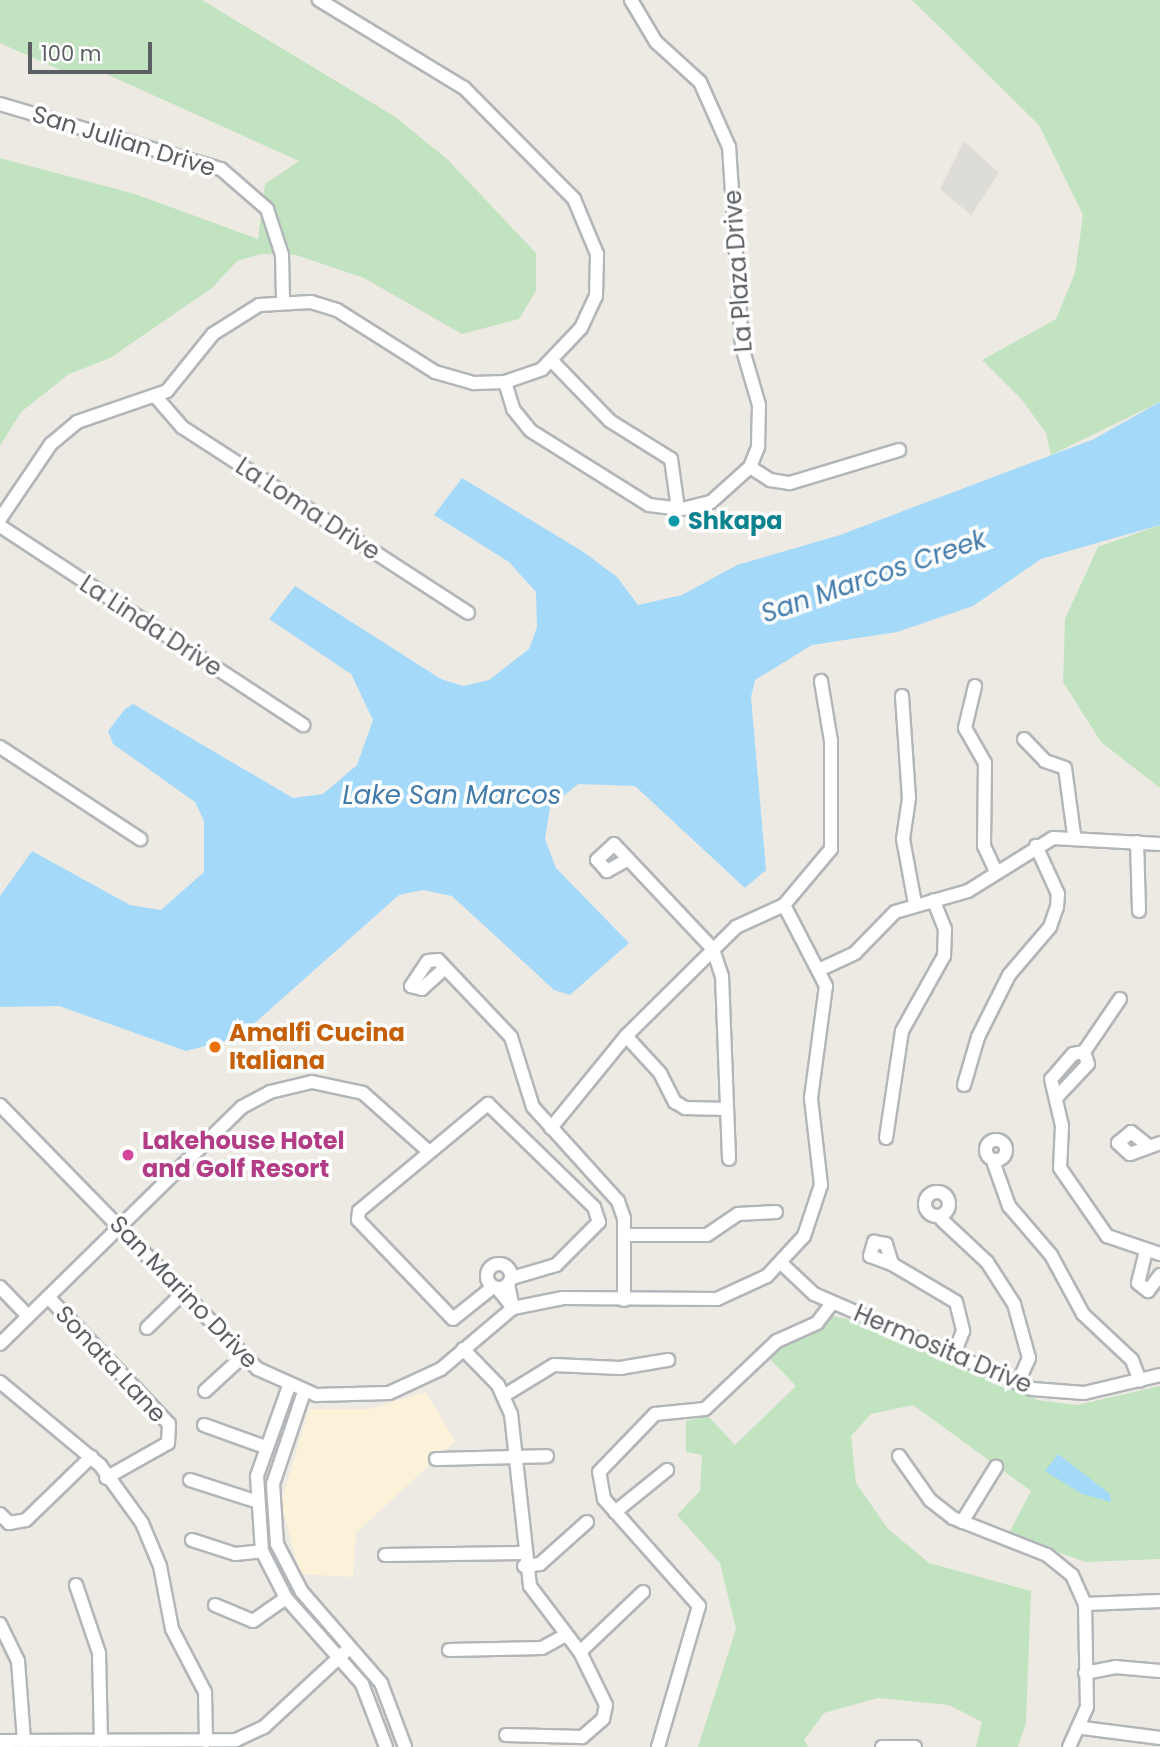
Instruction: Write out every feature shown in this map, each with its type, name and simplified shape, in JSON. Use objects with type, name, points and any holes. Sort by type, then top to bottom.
[{"type":"street","points":[[0,519],[51,443],[77,422],[156,397],[238,313],[283,300],[337,310],[446,376],[505,382],[552,361],[575,338],[596,295],[597,254],[574,199],[464,88],[319,0]]},
{"type":"street","name":"La Plaza Drive","points":[[631,0],[656,42],[700,82],[729,147],[742,347],[759,405],[761,433],[750,467]]},
{"type":"street","name":"San Julian Drive","points":[[0,104],[230,175],[256,193],[274,223],[283,300]]},
{"type":"street","points":[[552,361],[610,421],[671,459],[678,509]]},
{"type":"street","points":[[505,382],[513,410],[531,431],[636,499],[678,509],[711,502],[750,467],[771,480],[790,482],[899,450]]},
{"type":"street","name":"La Loma Drive","points":[[156,397],[182,427],[468,613]]},
{"type":"street","name":"La Linda Drive","points":[[0,526],[303,725]]},
{"type":"street","points":[[551,1128],[626,1036],[713,949],[747,919],[784,905],[835,837],[831,741],[821,681]]},
{"type":"street","points":[[975,686],[965,728],[985,763],[985,846],[996,872]]},
{"type":"street","points":[[902,696],[909,798],[903,839],[915,904]]},
{"type":"street","points":[[1024,739],[1045,761],[1065,768],[1074,835]]},
{"type":"street","points":[[0,747],[140,839]]},
{"type":"street","points":[[821,969],[855,953],[884,920],[915,904],[968,891],[1037,846],[1074,835],[1160,844]]},
{"type":"street","points":[[1137,842],[1139,911]]},
{"type":"street","points":[[964,1085],[978,1037],[1009,975],[1049,927],[1058,907],[1058,894],[1037,846]]},
{"type":"street","points":[[625,861],[646,874],[713,949],[722,976],[729,1159]]},
{"type":"street","points":[[886,1138],[902,1031],[944,956],[945,929],[933,900]]},
{"type":"street","name":"San Marino Drive","points":[[0,1105],[243,1356],[289,1386],[304,1392],[359,1399],[388,1393],[431,1376],[513,1308],[563,1298],[717,1299],[754,1285],[781,1262],[810,1226],[821,1185],[811,1098],[826,1003],[821,969],[784,905]]},
{"type":"street","points":[[445,968],[511,1037],[524,1088],[551,1128],[612,1192],[625,1235],[624,1300]]},
{"type":"street","points":[[1120,999],[1084,1052],[1073,1054],[1052,1076],[1057,1097],[1064,1175],[1107,1236],[1160,1254]]},
{"type":"street","points":[[626,1036],[685,1108],[727,1109]]},
{"type":"street","points":[[1057,1097],[1088,1064],[1084,1052]]},
{"type":"street","points":[[0,1344],[242,1107],[296,1084],[337,1084],[364,1093],[428,1151]]},
{"type":"street","points":[[488,1104],[594,1207],[595,1229],[556,1265],[502,1285],[453,1319],[358,1220],[359,1211],[428,1151],[488,1104]]},
{"type":"street","points":[[1146,1144],[1160,1143]]},
{"type":"street","points":[[994,1164],[1009,1206],[1046,1247],[1083,1314],[1132,1360],[1140,1381]]},
{"type":"street","points":[[625,1235],[707,1235],[738,1214],[776,1212]]},
{"type":"street","points":[[942,1220],[988,1262],[1014,1304],[1029,1358],[1018,1383]]},
{"type":"street","points":[[1146,1251],[1138,1283],[1148,1291],[1160,1275]]},
{"type":"street","name":"Hermosita Drive","points":[[781,1262],[801,1285],[832,1303],[1018,1383],[1063,1394],[1160,1375]]},
{"type":"street","points":[[892,1264],[956,1303],[963,1331],[954,1354]]},
{"type":"street","points":[[502,1285],[513,1308]]},
{"type":"street","points":[[0,1287],[28,1317]]},
{"type":"street","points":[[147,1328],[183,1293]]},
{"type":"street","name":"Sonata Lane","points":[[48,1297],[169,1424],[168,1443],[106,1478]]},
{"type":"street","points":[[658,1747],[699,1606],[615,1512],[600,1489],[604,1461],[655,1415],[705,1409],[777,1340],[817,1323],[832,1303]]},
{"type":"street","points":[[463,1349],[505,1395],[515,1460],[523,1560],[537,1601],[580,1652],[601,1687],[603,1719],[582,1737],[506,1735]]},
{"type":"street","points":[[205,1391],[243,1356]]},
{"type":"street","points":[[505,1395],[554,1365],[620,1368],[668,1360]]},
{"type":"street","points":[[0,1382],[91,1457],[153,1542],[172,1629],[205,1692],[206,1741]]},
{"type":"street","points":[[289,1386],[265,1447],[255,1501],[262,1551],[286,1598],[340,1656],[374,1706],[386,1747]]},
{"type":"street","points":[[304,1392],[275,1472],[274,1534],[302,1592],[352,1645],[381,1683],[405,1747]]},
{"type":"street","points":[[204,1425],[265,1447]]},
{"type":"street","points":[[0,1514],[9,1522],[26,1520],[91,1457]]},
{"type":"street","points":[[436,1459],[515,1460],[547,1457]]},
{"type":"street","points":[[899,1457],[930,1500],[962,1522],[1056,1559],[1073,1575],[1085,1604],[1083,1728],[1069,1747]]},
{"type":"street","points":[[962,1522],[996,1467]]},
{"type":"street","points":[[615,1512],[667,1470]]},
{"type":"street","points":[[190,1480],[255,1501]]},
{"type":"street","points":[[385,1555],[523,1560],[540,1564],[587,1522]]},
{"type":"street","points":[[192,1540],[235,1554],[262,1551]]},
{"type":"street","points":[[75,1585],[86,1600],[99,1653],[101,1741]]},
{"type":"street","points":[[580,1652],[643,1592]]},
{"type":"street","points":[[215,1605],[253,1621],[286,1598]]},
{"type":"street","points":[[1085,1604],[1160,1601]]},
{"type":"street","points":[[0,1623],[18,1661],[24,1741]]},
{"type":"street","points":[[449,1650],[542,1648],[565,1635]]},
{"type":"street","points":[[0,1741],[206,1741],[251,1736],[352,1645]]},
{"type":"street","points":[[1084,1674],[1115,1667],[1160,1671]]},
{"type":"street","points":[[1083,1728],[1160,1738]]},
{"type":"street","points":[[882,1747],[915,1747]]},
{"type":"shaded area","points":[[964,141],[999,173],[971,215],[940,189]]},
{"type":"shaded area","points":[[426,1392],[455,1441],[356,1533],[353,1577],[300,1574],[281,1503],[309,1409],[369,1409]]},
{"type":"green space","points":[[0,0],[202,0],[394,116],[447,159],[536,253],[536,291],[519,319],[462,334],[364,278],[296,255],[261,254],[237,261],[212,288],[110,358],[69,374],[21,412],[0,446],[0,158],[135,194],[258,239],[265,184],[299,161],[104,73],[69,74],[0,43]]},
{"type":"green space","points":[[912,0],[1160,0],[1160,402],[1051,455],[1046,433],[1022,400],[982,360],[1056,319],[1075,273],[1083,215],[1039,125]]},
{"type":"green space","points":[[1160,525],[1160,788],[1101,742],[1063,682],[1065,619],[1098,547]]},
{"type":"green space","points":[[834,1316],[867,1324],[1037,1400],[1077,1405],[1160,1386],[1160,1559],[1086,1562],[1008,1535],[1031,1491],[913,1405],[871,1414],[851,1436],[856,1483],[888,1529],[929,1563],[1031,1591],[1026,1723],[1018,1747],[976,1747],[982,1722],[949,1705],[878,1698],[824,1713],[804,1740],[808,1747],[698,1747],[736,1629],[720,1563],[677,1515],[700,1491],[702,1455],[686,1452],[686,1421],[708,1416],[735,1445],[796,1386],[767,1356]]},
{"type":"water","name":"Lake San Marcos","points":[[1160,402],[1160,525],[1041,559],[973,606],[897,632],[812,645],[755,680],[751,697],[766,870],[745,888],[635,786],[578,784],[550,807],[545,839],[556,868],[629,943],[570,995],[554,990],[452,896],[423,890],[399,895],[239,1037],[186,1051],[59,1006],[0,1007],[0,896],[32,851],[130,905],[161,910],[204,872],[204,821],[195,802],[113,744],[108,731],[125,709],[133,704],[293,798],[323,794],[357,765],[373,720],[351,674],[269,619],[295,586],[441,679],[463,686],[489,680],[529,649],[537,627],[536,592],[509,562],[434,515],[462,478],[585,553],[617,577],[638,605],[682,595],[737,565],[840,535],[1094,439]]},
{"type":"water","points":[[1058,1454],[1110,1494],[1111,1502],[1082,1494],[1045,1471]]},
{"type":"place","name":"Shkapa","points":[[674,521]]},
{"type":"place","name":"Amalfi Cucina Italiana","points":[[215,1047]]},
{"type":"place","name":"Lakehouse Hotel and Golf Resort","points":[[128,1155]]},
{"type":"water label","name":"San Marcos Creek","points":[[874,577]]}]
